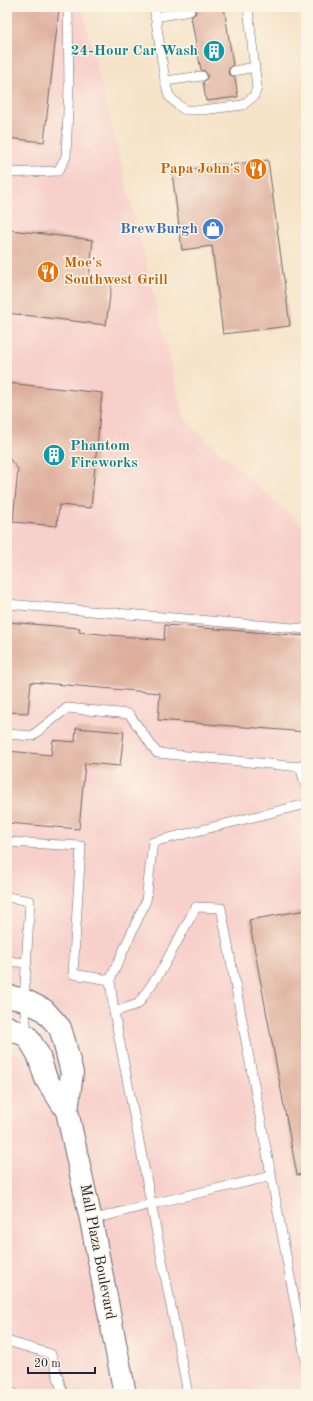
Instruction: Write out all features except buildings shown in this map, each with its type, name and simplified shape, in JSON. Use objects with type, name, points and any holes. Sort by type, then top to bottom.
[{"type":"main road","name":"Mall Plaza Boulevard","points":[[16,998],[44,1010],[60,1028],[72,1074],[67,1111],[91,1220],[125,1394]]},
{"type":"main road","points":[[7,1027],[27,1036]]},
{"type":"main road","name":"Mall Plaza Boulevard","points":[[27,1036],[38,1054],[46,1080],[67,1111]]},
{"type":"lane","points":[[7,173],[58,171],[66,157],[69,87],[68,7]]},
{"type":"lane","points":[[154,7],[165,81],[169,96],[185,110],[202,110],[243,105],[254,96],[257,88],[248,7]]},
{"type":"lane","points":[[155,17],[190,11]]},
{"type":"lane","points":[[234,71],[255,67]]},
{"type":"lane","points":[[165,81],[202,76]]},
{"type":"lane","points":[[7,604],[306,629]]},
{"type":"lane","points":[[7,734],[32,736],[67,708],[129,714],[157,753],[303,765],[306,786]]},
{"type":"lane","points":[[188,1394],[114,1012],[110,980],[146,901],[153,842],[306,804]]},
{"type":"lane","points":[[7,842],[81,846],[73,974],[110,980]]},
{"type":"lane","points":[[7,897],[30,901],[27,963],[16,998],[27,1036]]},
{"type":"lane","points":[[114,1012],[138,1004],[161,971],[196,907],[222,908],[306,1362]]},
{"type":"lane","points":[[7,960],[27,963]]},
{"type":"lane","points":[[91,1220],[151,1204],[272,1176]]},
{"type":"lane","points":[[7,1341],[51,1354],[63,1394]]},
{"type":"lane","points":[[7,1390],[15,1394]]},
{"type":"shaded area","points":[[7,7],[82,7],[185,420],[306,530],[306,1394],[7,1394]]},
{"type":"place","name":"24-Hour Car Wash","points":[[214,51]]},
{"type":"place","name":"Papa John's","points":[[256,169]]},
{"type":"place","name":"BrewBurgh","points":[[213,229]]},
{"type":"place","name":"Moe's Southwest Grill","points":[[48,272]]},
{"type":"place","name":"Phantom Fireworks","points":[[54,455]]}]
